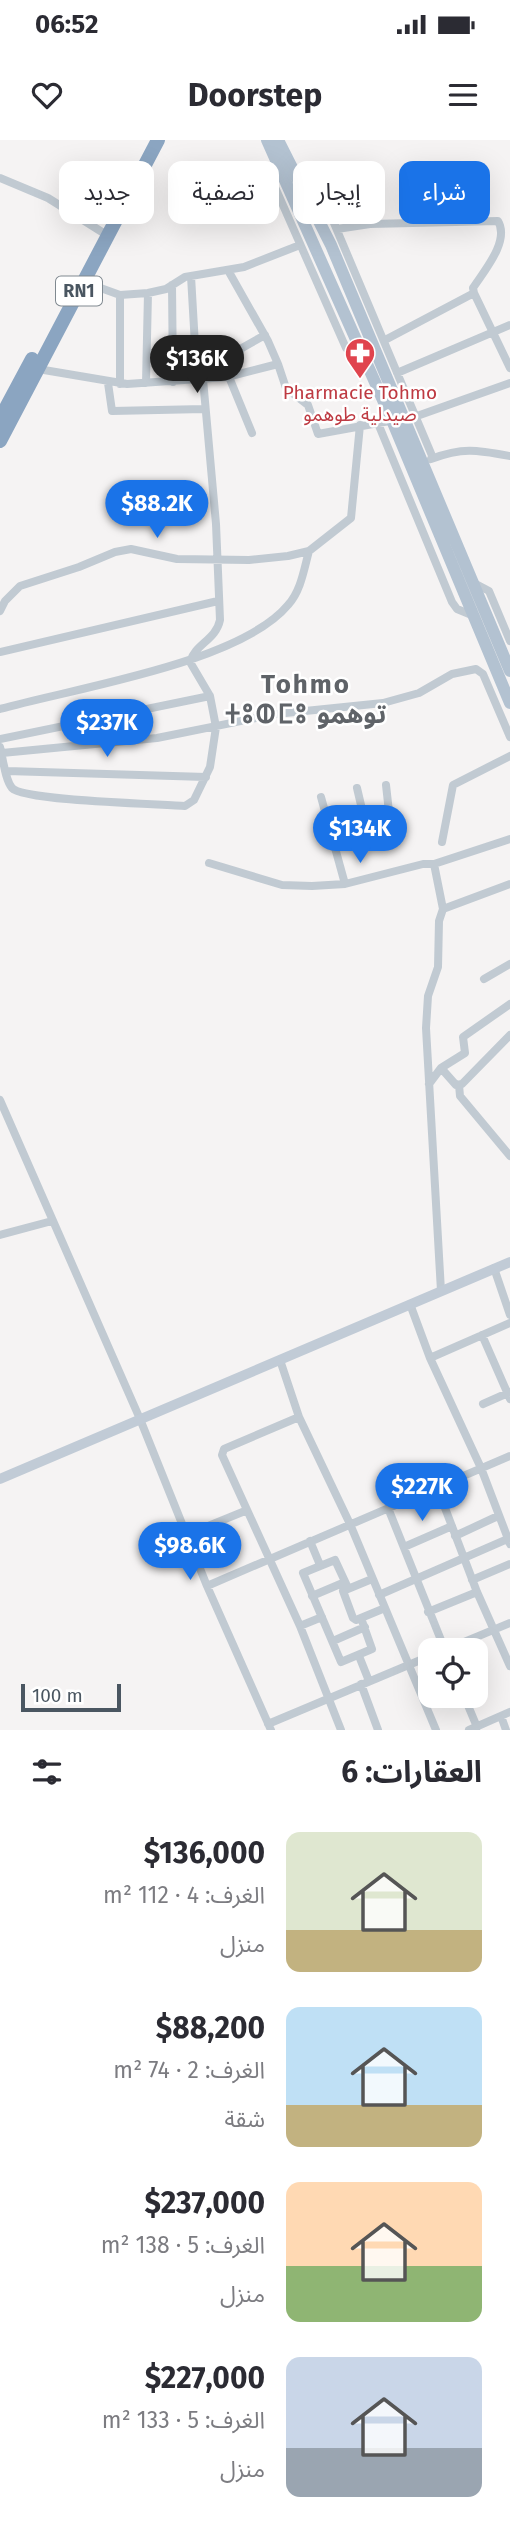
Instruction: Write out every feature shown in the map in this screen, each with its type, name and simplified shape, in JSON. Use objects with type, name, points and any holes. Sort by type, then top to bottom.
[{"type":"highway","name":"RN1","points":[[0,419],[5,398],[102,232],[151,140]]},
{"type":"highway","name":"RN1","points":[[0,441],[158,140]]},
{"type":"main road","points":[[267,140],[367,364],[396,418],[510,703]]},
{"type":"main road","points":[[278,140],[293,168]]},
{"type":"main road","points":[[321,224],[386,378],[396,418],[427,460],[472,581],[510,671]]},
{"type":"street","points":[[276,159],[271,178],[300,245],[346,348],[367,364]]},
{"type":"street","points":[[0,178],[47,198],[102,232]]},
{"type":"street","points":[[337,229],[370,224],[498,220],[501,227],[499,243],[472,288],[495,331],[510,368]]},
{"type":"street","points":[[335,224],[417,416],[427,460],[459,450],[477,449],[510,456]]},
{"type":"street","points":[[84,282],[120,295],[148,293],[191,276],[229,272],[300,245]]},
{"type":"street","points":[[229,272],[265,335],[286,388],[307,405],[316,432],[417,416],[510,383]]},
{"type":"street","points":[[191,276],[217,559],[218,601],[218,629],[191,659],[191,666],[210,696],[216,727],[215,751],[194,800],[185,806],[33,796],[14,790],[1,750],[157,738],[216,727],[275,714],[383,703],[419,692],[452,674],[476,669],[483,674],[510,737]]},
{"type":"street","points":[[172,285],[173,382]]},
{"type":"street","points":[[146,383],[148,293]]},
{"type":"street","points":[[385,340],[474,293]]},
{"type":"street","points":[[120,295],[120,384]]},
{"type":"street","points":[[386,378],[510,326]]},
{"type":"street","points":[[252,433],[227,377],[229,366],[242,348],[265,335]]},
{"type":"street","points":[[38,369],[120,384],[227,377],[278,364]]},
{"type":"street","points":[[107,383],[112,411],[204,409]]},
{"type":"street","points":[[377,421],[452,602],[457,609],[474,616]]},
{"type":"street","points":[[0,611],[5,600],[20,586],[123,549],[177,559],[249,561],[309,551],[351,518],[360,425]]},
{"type":"street","points":[[0,709],[191,659],[255,633],[281,614],[291,602],[301,580],[309,551]]},
{"type":"street","points":[[472,581],[489,591],[510,641]]},
{"type":"street","points":[[0,652],[218,601]]},
{"type":"street","points":[[0,739],[210,696]]},
{"type":"street","points":[[442,842],[453,785],[510,756]]},
{"type":"street","points":[[7,772],[206,777]]},
{"type":"street","points":[[334,846],[369,839],[391,830],[386,785]]},
{"type":"street","points":[[357,788],[369,839]]},
{"type":"street","points":[[321,797],[345,884]]},
{"type":"street","points":[[209,863],[282,886],[345,884],[423,864],[435,864],[510,839]]},
{"type":"street","points":[[435,864],[443,909],[439,921],[438,967],[428,996],[429,1084],[441,1291]]},
{"type":"street","points":[[443,909],[510,884]]},
{"type":"street","points":[[484,979],[510,964]]},
{"type":"street","points":[[429,1084],[441,1068],[465,1053],[463,1037],[510,1004]]},
{"type":"street","points":[[459,1086],[510,1035]]},
{"type":"street","points":[[441,1068],[459,1086],[460,1096],[510,1156]]},
{"type":"street","points":[[0,1100],[140,1419],[207,1586],[269,1727],[328,1698],[418,1661]]},
{"type":"street","points":[[0,1235],[52,1221]]},
{"type":"street","points":[[0,1479],[510,1262]]},
{"type":"street","points":[[494,1268],[510,1315]]},
{"type":"street","points":[[379,1595],[509,1540],[481,1468],[430,1358],[410,1304]]},
{"type":"street","points":[[430,1358],[510,1323]]},
{"type":"street","points":[[482,1335],[509,1395],[483,1404]]},
{"type":"street","points":[[279,1360],[299,1417],[350,1524],[436,1730]]},
{"type":"street","points":[[299,1417],[222,1452],[245,1511],[300,1626],[341,1730]]},
{"type":"street","points":[[207,1586],[510,1456]]},
{"type":"street","points":[[437,1487],[472,1580],[510,1667]]},
{"type":"street","points":[[388,1508],[440,1638]]},
{"type":"street","points":[[186,1535],[245,1511]]},
{"type":"street","points":[[404,1547],[498,1516]]},
{"type":"street","points":[[310,1541],[320,1565]]},
{"type":"street","points":[[362,1618],[373,1648],[341,1662],[303,1573],[336,1560],[346,1585],[343,1594],[352,1618],[362,1618],[385,1608]]},
{"type":"street","points":[[472,1580],[510,1564]]},
{"type":"street","points":[[312,1596],[372,1579]]},
{"type":"street","points":[[428,1612],[477,1592]]},
{"type":"street","points":[[300,1626],[322,1617]]},
{"type":"street","points":[[474,1638],[510,1623]]},
{"type":"street","points":[[333,1641],[365,1627]]},
{"type":"street","points":[[359,1656],[378,1730]]},
{"type":"street","points":[[467,1708],[473,1728],[510,1712]]},
{"type":"street","points":[[501,1716],[506,1730]]},
{"type":"place","name":"Pharmacie Tohmo صيدلية طوهمو","points":[[360,380]]},
{"type":"district","name":"Tohmo ⵜⵓⵀⵎⵓ توهمو","points":[[306,699]]}]
